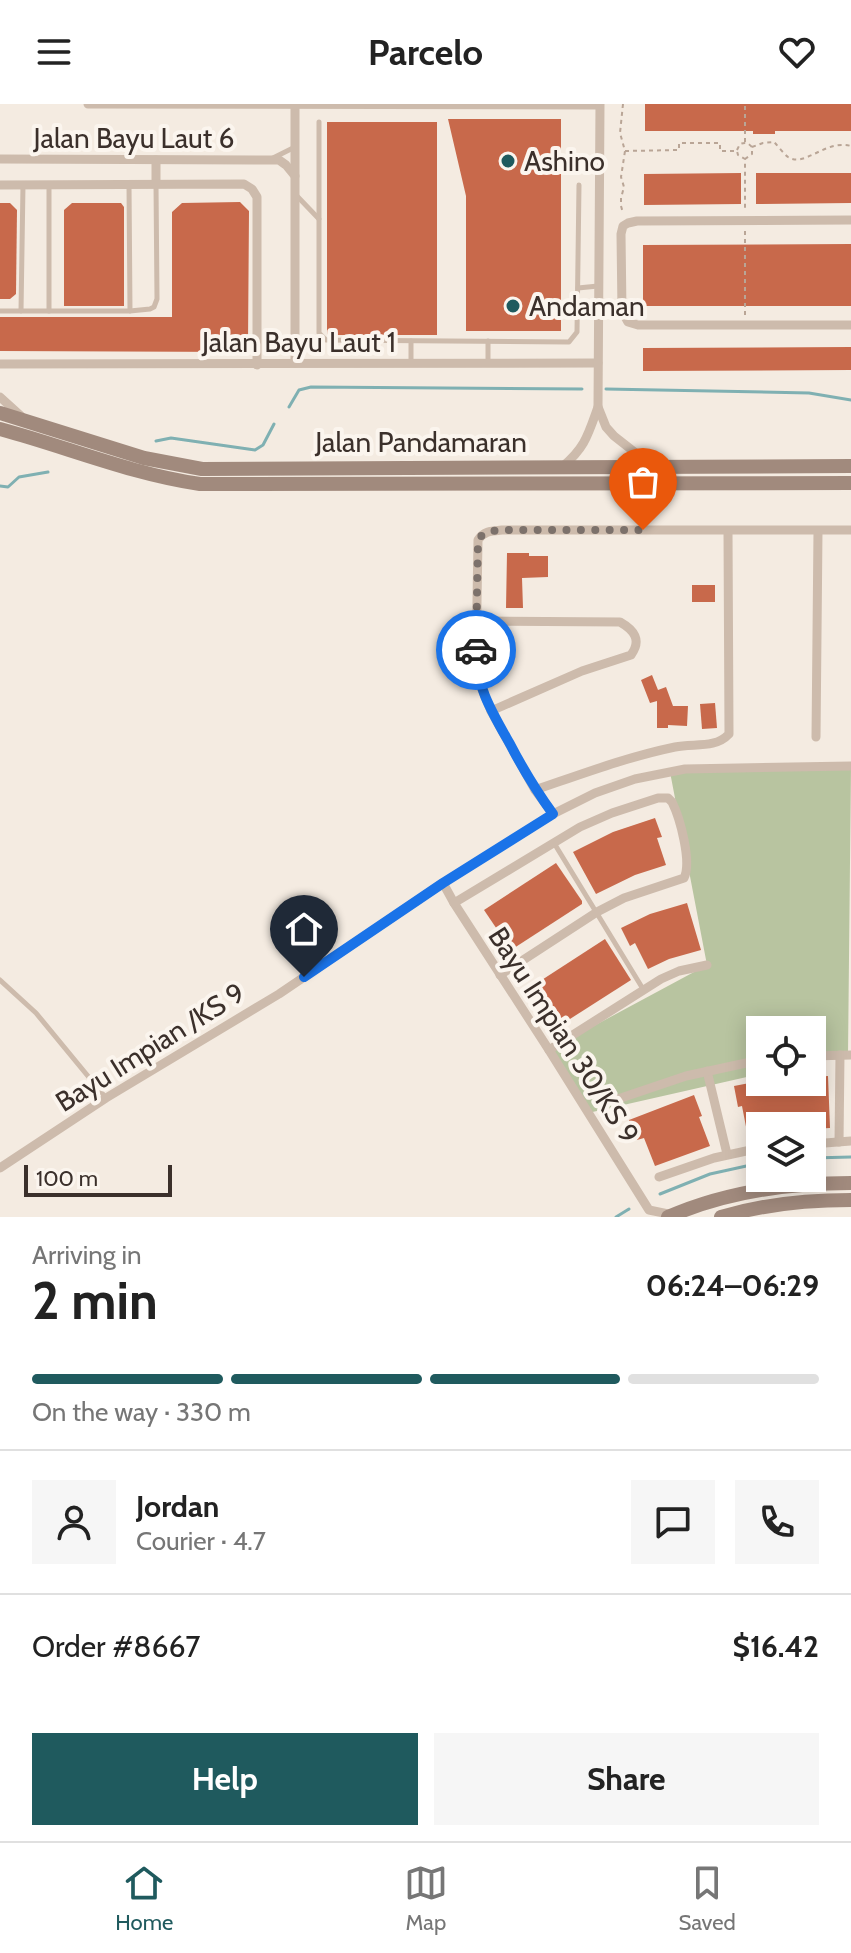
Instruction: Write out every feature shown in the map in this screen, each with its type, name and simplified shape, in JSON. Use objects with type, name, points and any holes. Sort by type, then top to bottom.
[{"type":"main road","name":"Jalan Pandamaran","points":[[0,413],[144,458],[202,469],[851,466]]},
{"type":"main road","name":"Jalan Pandamaran","points":[[0,429],[139,472],[200,484],[851,483]]},
{"type":"main road","points":[[826,1183],[851,1183]]},
{"type":"main road","points":[[671,1216],[746,1192]]},
{"type":"main road","points":[[813,1192],[813,1200]]},
{"type":"main road","points":[[721,1217],[773,1205],[813,1200],[851,1200]]},
{"type":"street","points":[[88,104],[600,105],[598,407],[586,441],[577,455],[562,467]]},
{"type":"street","points":[[295,105],[295,363]]},
{"type":"street","name":"Jalan Bayu Laut 6","points":[[0,159],[279,160],[295,176]]},
{"type":"street","points":[[156,160],[156,184]]},
{"type":"street","points":[[0,185],[244,184],[252,189],[257,197],[257,365]]},
{"type":"street","points":[[851,220],[628,223],[623,226],[621,234],[622,311],[628,322],[638,325],[851,325]]},
{"type":"street","name":"Jalan Bayu Laut 1","points":[[0,364],[598,363]]},
{"type":"street","points":[[0,397],[28,421]]},
{"type":"street","points":[[598,407],[606,427],[614,436],[654,467]]},
{"type":"street","points":[[553,814],[535,790],[481,687],[476,663],[478,540],[481,535],[502,530],[851,530]]},
{"type":"street","points":[[535,790],[633,756],[680,746],[717,743],[729,734],[728,531]]},
{"type":"street","points":[[816,737],[818,531]]},
{"type":"street","points":[[478,621],[620,622],[636,636],[636,648],[631,655],[582,671],[491,711]]},
{"type":"street","name":"Bayu Impian /KS 9","points":[[0,1168],[106,1098],[279,994],[443,883],[553,814],[595,793],[635,779],[685,769],[851,766]]},
{"type":"street","points":[[454,903],[580,827],[658,798],[668,798],[672,802],[683,837],[687,865],[684,878],[624,898],[597,912],[500,975]]},
{"type":"street","name":"Bayu Impian 30/KS 9","points":[[443,883],[648,1213],[671,1216]]},
{"type":"street","points":[[549,1050],[643,989],[679,971],[707,965]]},
{"type":"street","points":[[839,1142],[840,1055]]},
{"type":"street","points":[[826,1056],[851,1055]]},
{"type":"street","points":[[612,1101],[686,1076],[746,1063]]},
{"type":"street","points":[[707,1071],[727,1154]]},
{"type":"street","points":[[826,1143],[851,1141]]},
{"type":"street","points":[[659,1177],[746,1151]]},
{"type":"lane","points":[[319,122],[319,333],[326,340],[569,342],[577,332],[579,185]]},
{"type":"lane","name":"Jalan Bayu Laut 6","points":[[268,160],[295,147]]},
{"type":"lane","points":[[0,311],[130,311],[154,307],[157,299],[156,184]]},
{"type":"lane","points":[[21,311],[23,185]]},
{"type":"lane","points":[[49,185],[49,311]]},
{"type":"lane","points":[[129,185],[130,311]]},
{"type":"lane","points":[[295,194],[319,219]]},
{"type":"lane","points":[[578,288],[598,286]]},
{"type":"lane","points":[[411,341],[411,363]]},
{"type":"lane","points":[[488,341],[488,363]]},
{"type":"lane","points":[[554,842],[643,989]]},
{"type":"lane","points":[[0,980],[36,1013],[106,1098]]},
{"type":"path","points":[[623,104],[620,133],[625,151],[621,206],[628,223]]},
{"type":"path","points":[[745,104],[745,142]]},
{"type":"path","points":[[737,151],[740,144],[745,142]]},
{"type":"path","points":[[745,142],[752,147]]},
{"type":"path","points":[[752,147],[774,142],[788,157],[798,160],[836,144],[851,146]]},
{"type":"path","points":[[625,151],[679,150],[679,143],[720,143],[720,151],[737,151]]},
{"type":"path","points":[[745,159],[752,154],[752,147]]},
{"type":"path","points":[[737,151],[745,159]]},
{"type":"path","points":[[745,159],[745,325]]},
{"type":"green space","points":[[851,766],[848,1055],[826,1060],[826,1016],[746,1016],[746,1077],[588,1113],[549,1050],[707,965],[670,772]]},
{"type":"building","points":[[645,104],[851,104],[851,131],[753,134],[753,131],[645,131]]},
{"type":"building","points":[[448,119],[561,119],[561,331],[466,331],[466,196]]},
{"type":"building","points":[[327,122],[437,122],[437,335],[328,335]]},
{"type":"building","points":[[741,173],[741,204],[644,205],[644,174]]},
{"type":"building","points":[[756,173],[851,173],[851,203],[756,204]]},
{"type":"building","points":[[240,202],[249,211],[248,343],[240,352],[0,351],[0,317],[172,317],[172,212],[182,203]]},
{"type":"building","points":[[0,203],[10,203],[17,210],[16,294],[10,299],[0,299]]},
{"type":"building","points":[[72,203],[121,203],[124,207],[124,306],[64,306],[64,210]]},
{"type":"building","points":[[851,244],[851,306],[643,306],[643,245]]},
{"type":"building","points":[[851,347],[851,370],[643,371],[643,348]]},
{"type":"building","points":[[507,553],[548,556],[548,577],[522,578],[523,608],[506,608]]},
{"type":"building","points":[[692,585],[715,585],[715,602],[692,602]]},
{"type":"building","points":[[652,675],[658,690],[666,687],[673,706],[688,706],[687,726],[657,728],[657,701],[650,703],[641,680]]},
{"type":"building","points":[[715,703],[717,728],[702,729],[700,704]]},
{"type":"building","points":[[655,818],[662,837],[657,838],[666,865],[635,875],[596,894],[573,852],[613,832]]},
{"type":"building","points":[[556,863],[582,904],[511,950],[484,910]]},
{"type":"building","points":[[687,903],[701,950],[648,969],[635,943],[630,946],[621,928],[650,914]]},
{"type":"building","points":[[605,939],[631,980],[559,1026],[534,985]]},
{"type":"building","points":[[826,1076],[830,1128],[826,1128],[826,1112],[746,1112],[746,1127],[734,1086],[746,1084],[746,1096],[826,1096]]},
{"type":"building","points":[[694,1095],[710,1146],[655,1166],[644,1138],[637,1140],[629,1120]]},
{"type":"waterway","points":[[289,407],[299,390],[311,387],[582,389]]},
{"type":"waterway","points":[[606,389],[809,393],[851,400]]},
{"type":"waterway","points":[[156,441],[171,438],[255,450],[263,445],[274,424]]},
{"type":"waterway","points":[[0,486],[8,487],[19,477],[48,472]]},
{"type":"waterway","points":[[826,1158],[851,1157]]},
{"type":"waterway","points":[[660,1194],[710,1174],[746,1166]]},
{"type":"waterway","points":[[616,1217],[629,1209]]},
{"type":"way so far","points":[[476,650],[478,540],[481,535],[502,530],[643,530]]},
{"type":"place","name":"Ashino","points":[[508,161]]},
{"type":"place","name":"Andaman","points":[[513,306]]},
{"type":"route","points":[[304,977],[443,883],[553,814],[535,790],[491,711],[481,687],[476,650]]}]
